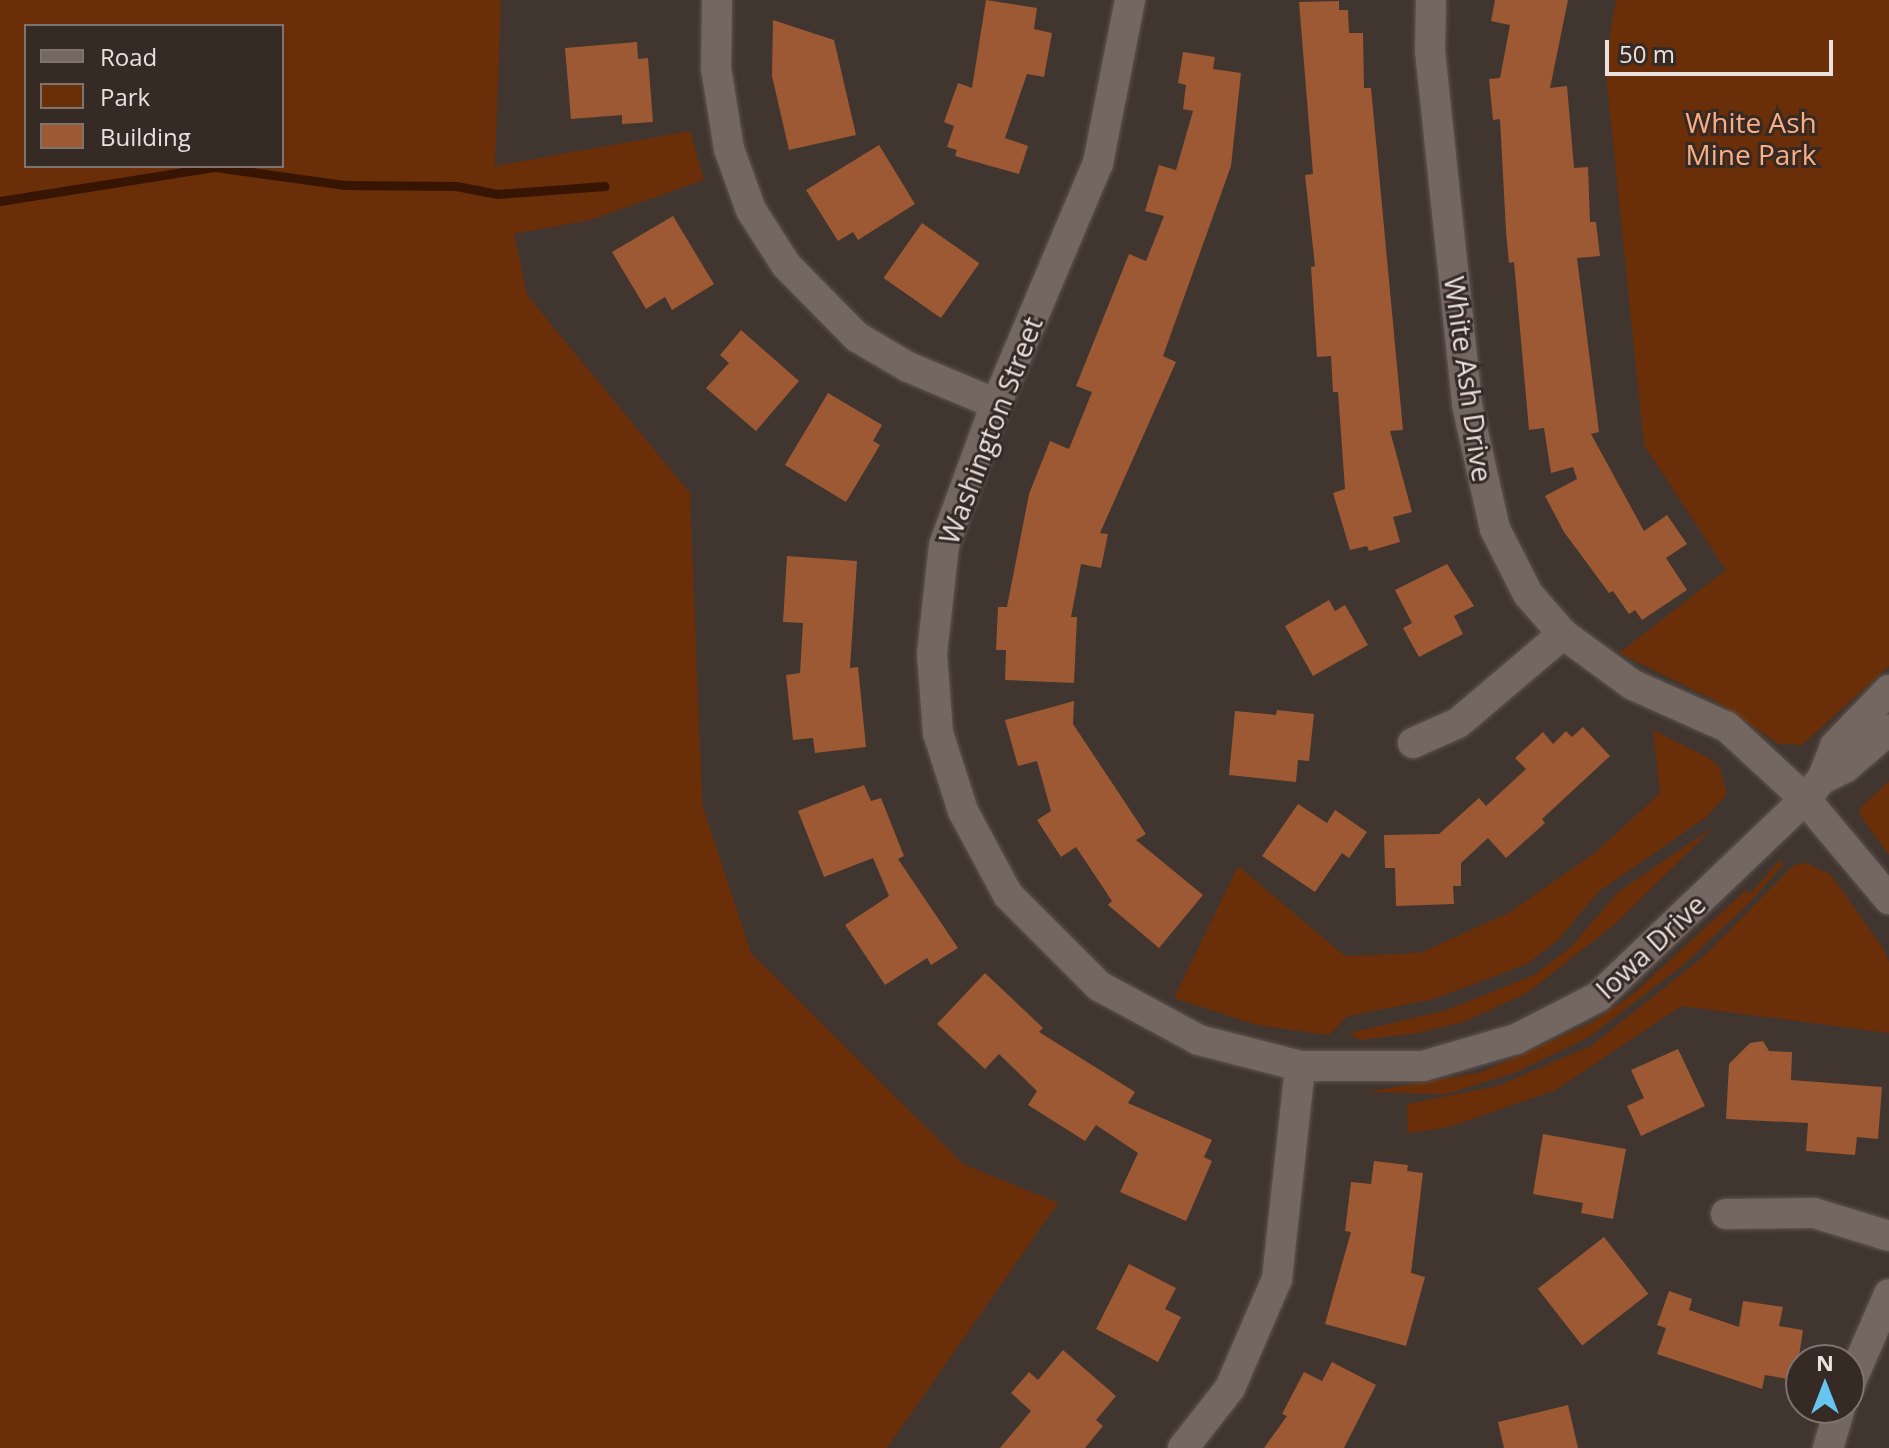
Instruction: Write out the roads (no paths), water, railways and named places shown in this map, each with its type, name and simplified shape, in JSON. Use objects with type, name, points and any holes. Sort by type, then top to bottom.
[{"type":"street","points":[[717,0],[716,68],[729,149],[751,210],[786,265],[857,337],[908,367],[996,404]]},
{"type":"street","name":"Washington Street","points":[[1130,0],[1098,163],[962,490],[937,578],[932,653],[938,733],[963,811],[1008,895],[1099,986],[1199,1040],[1300,1066]]},
{"type":"street","name":"White Ash Drive","points":[[1431,0],[1430,51],[1467,405],[1481,482],[1495,529],[1528,594],[1563,634],[1633,685],[1727,727],[1813,789],[1889,899]]},
{"type":"street","points":[[1413,743],[1458,723],[1563,634]]},
{"type":"street","name":"Iowa Drive","points":[[1813,789],[1835,746],[1889,690]]},
{"type":"street","name":"Iowa Drive","points":[[1300,1066],[1423,1066],[1516,1039],[1598,997],[1813,789],[1845,768],[1889,730]]},
{"type":"street","points":[[1183,1448],[1230,1388],[1277,1279],[1300,1066]]},
{"type":"street","points":[[1726,1214],[1814,1213],[1889,1236]]},
{"type":"street","points":[[1865,1349],[1889,1294]]},
{"type":"street","points":[[1828,1448],[1835,1424]]},
{"type":"waterway","points":[[0,201],[209,168]]},
{"type":"waterway","points":[[222,168],[344,185],[456,186],[497,194],[605,186]]},
{"type":"park label","name":"White Ash Mine Park","points":[[1751,138]]}]
